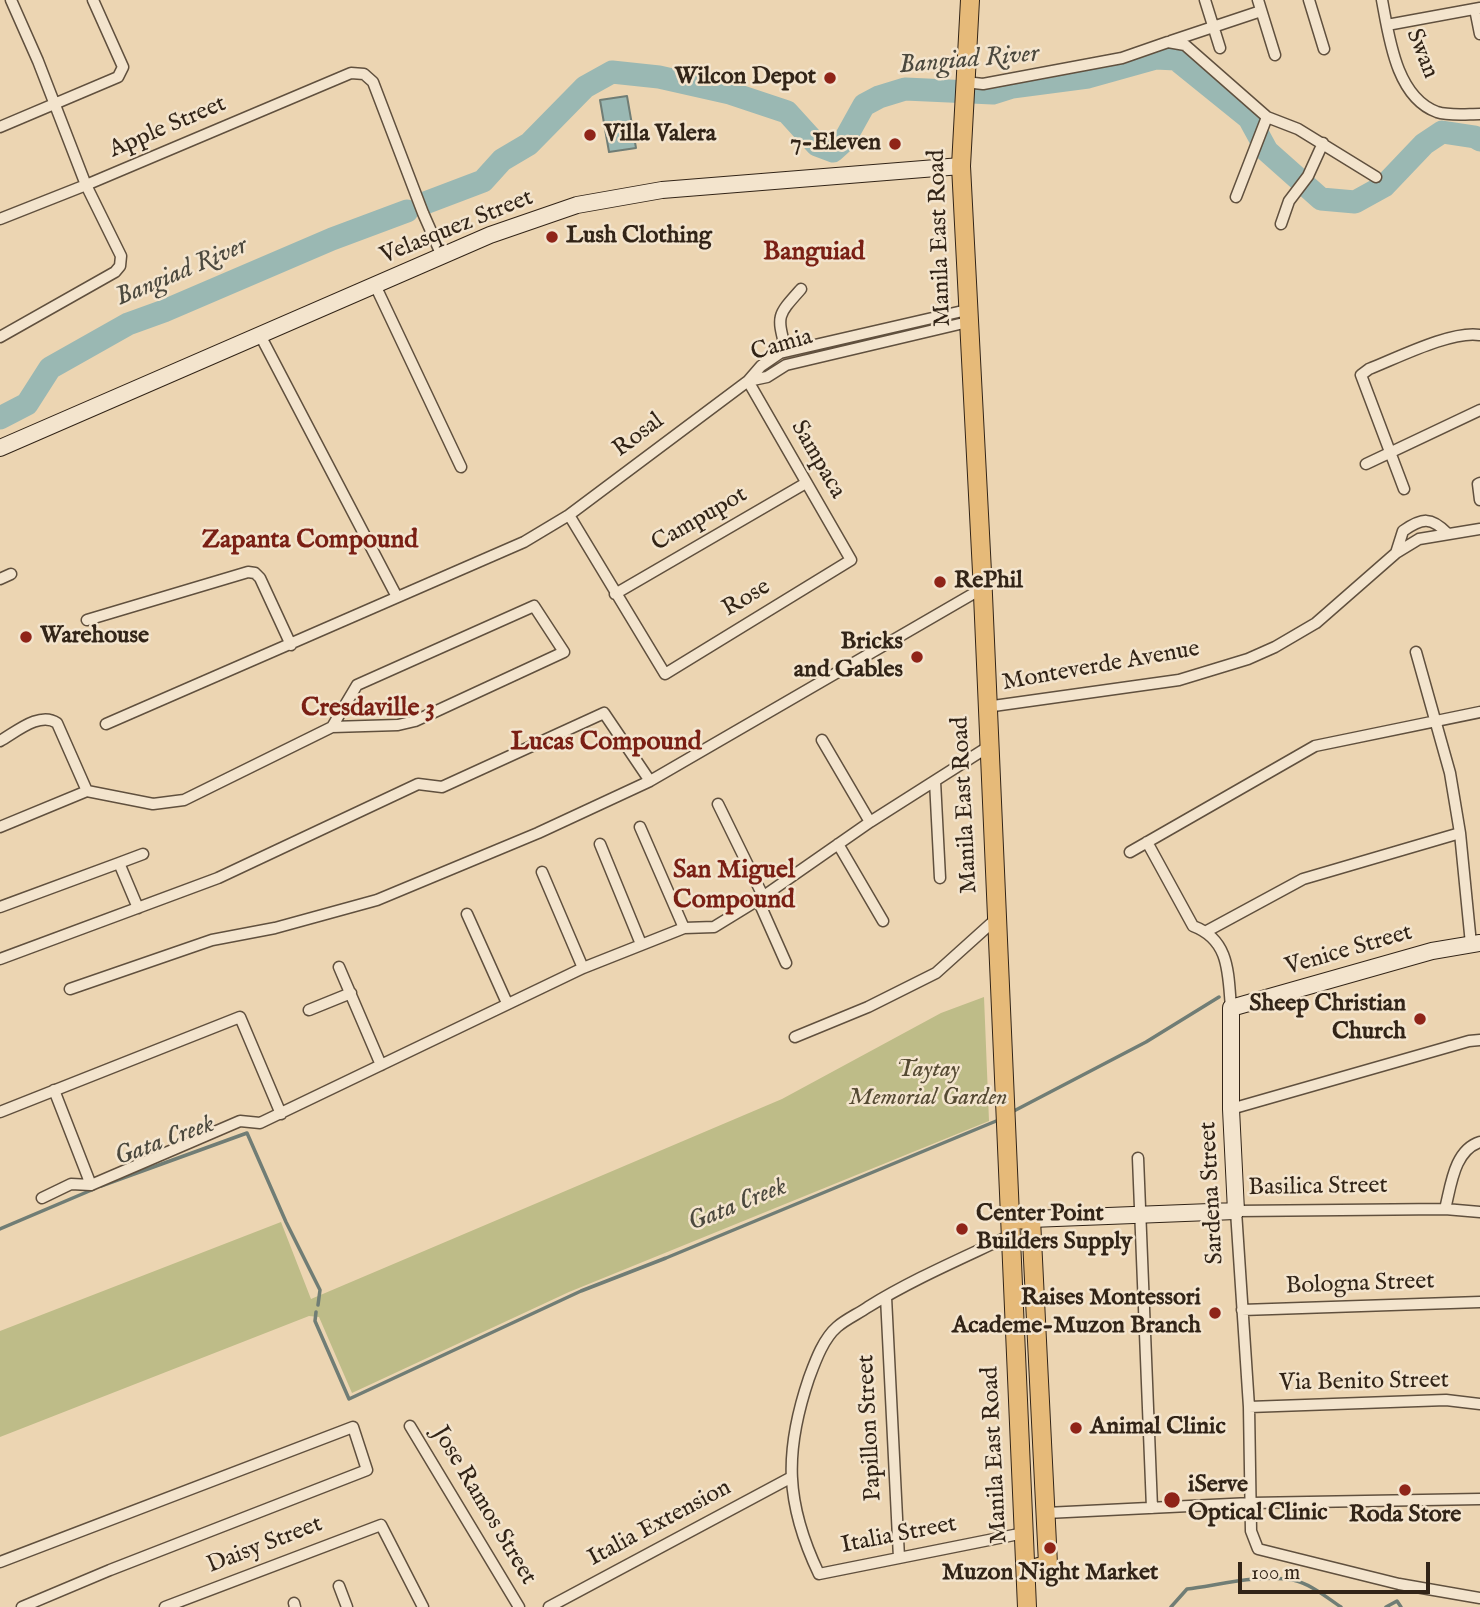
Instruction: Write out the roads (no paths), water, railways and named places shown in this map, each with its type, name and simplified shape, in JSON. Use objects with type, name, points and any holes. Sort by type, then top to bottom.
[{"type":"main road","name":"Manila East Road","points":[[970,0],[961,166],[983,588],[986,708],[1027,1607]]},
{"type":"main road","name":"Velasquez Street","points":[[0,448],[490,235],[577,205],[662,190],[961,166]]},
{"type":"main road","name":"Venice Street","points":[[1231,1008],[1432,951],[1476,944]]},
{"type":"main road","name":"Sardena Street","points":[[1231,1008],[1231,1109],[1236,1211]]},
{"type":"main road","name":"Basilica Street","points":[[1031,1219],[1236,1211]]},
{"type":"main road","points":[[1010,1228],[1031,1219],[1048,1564],[1026,1571]]},
{"type":"main road","points":[[1016,1364],[1039,1364]]},
{"type":"main road","points":[[1023,1513],[1046,1513]]},
{"type":"street","points":[[0,337],[115,272],[120,266],[121,256],[86,186],[55,104],[10,0]]},
{"type":"street","points":[[0,127],[122,73],[123,67],[93,0]]},
{"type":"street","points":[[1205,0],[1220,48]]},
{"type":"street","points":[[1309,0],[1324,49]]},
{"type":"street","name":"Swan","points":[[1382,0],[1402,75],[1423,105],[1439,113],[1480,114]]},
{"type":"street","points":[[965,88],[1122,58],[1213,27],[1259,6],[1275,54]]},
{"type":"street","points":[[1387,25],[1477,8],[1478,38]]},
{"type":"street","points":[[1168,42],[1185,45],[1267,117],[1298,129],[1376,177]]},
{"type":"street","name":"Apple Street","points":[[0,219],[86,186],[351,73],[364,74],[373,82],[423,214],[442,256]]},
{"type":"street","points":[[1236,197],[1267,117]]},
{"type":"street","points":[[1281,224],[1289,201],[1308,176],[1323,144]]},
{"type":"street","points":[[375,285],[461,467]]},
{"type":"street","points":[[786,351],[778,322],[780,314],[801,289]]},
{"type":"street","name":"Camia","points":[[748,381],[761,366],[786,351],[967,316]]},
{"type":"street","name":"Camia","points":[[748,381],[767,377],[786,365],[967,316]]},
{"type":"street","points":[[1404,489],[1360,376],[1369,369],[1450,338],[1471,333],[1480,335]]},
{"type":"street","points":[[260,335],[397,597]]},
{"type":"street","name":"Sampaca","points":[[748,381],[851,560]]},
{"type":"street","name":"Rosal","points":[[106,724],[524,542],[569,515],[748,381]]},
{"type":"street","points":[[1366,464],[1480,410]]},
{"type":"street","name":"Campupot","points":[[615,594],[806,483]]},
{"type":"street","points":[[1480,483],[1480,500]]},
{"type":"street","points":[[569,515],[615,594]]},
{"type":"street","name":"Monteverde Avenue","points":[[1396,553],[1403,530],[1415,523],[1431,520],[1438,523],[1447,534]]},
{"type":"street","name":"Monteverde Avenue","points":[[986,708],[1179,680],[1248,659],[1275,648],[1316,623],[1396,553],[1419,539],[1480,529]]},
{"type":"street","name":"Rose","points":[[615,594],[665,674],[851,560]]},
{"type":"street","points":[[88,621],[248,572],[255,573],[260,578],[291,645]]},
{"type":"street","points":[[70,989],[212,940],[275,928],[377,900],[538,833],[650,781],[983,588]]},
{"type":"street","points":[[0,827],[87,791],[153,804],[184,800],[332,727],[415,721],[564,652],[534,606],[358,685],[332,727]]},
{"type":"street","points":[[1416,652],[1450,773],[1476,944]]},
{"type":"street","points":[[1130,852],[1315,746],[1480,712]]},
{"type":"street","points":[[0,959],[218,878],[418,784],[442,787],[604,713],[650,781]]},
{"type":"street","points":[[0,741],[40,719],[51,718],[57,723],[87,791]]},
{"type":"street","points":[[822,740],[870,822]]},
{"type":"street","points":[[42,1198],[71,1184],[91,1185],[240,1121],[260,1123],[583,968],[684,928],[714,927],[870,822],[988,747]]},
{"type":"street","points":[[935,781],[940,878]]},
{"type":"street","points":[[718,804],[786,962]]},
{"type":"street","points":[[640,827],[684,928]]},
{"type":"street","points":[[1207,931],[1303,878],[1460,833]]},
{"type":"street","points":[[1147,842],[1193,926],[1207,931],[1227,961],[1231,1008]]},
{"type":"street","points":[[600,844],[641,944]]},
{"type":"street","points":[[838,844],[883,921]]},
{"type":"street","points":[[0,907],[143,853]]},
{"type":"street","points":[[119,863],[138,908]]},
{"type":"street","points":[[542,872],[583,968]]},
{"type":"street","points":[[467,914],[507,1003]]},
{"type":"street","points":[[795,1037],[868,1007],[936,973],[996,919]]},
{"type":"street","points":[[339,967],[381,1065]]},
{"type":"street","points":[[309,1010],[351,993]]},
{"type":"street","points":[[0,1112],[240,1017],[281,1114]]},
{"type":"street","points":[[1231,1109],[1480,1040]]},
{"type":"street","points":[[54,1090],[91,1185]]},
{"type":"street","points":[[1446,1209],[1455,1168],[1471,1145],[1480,1142]]},
{"type":"street","points":[[1138,1158],[1152,1508]]},
{"type":"street","name":"Basilica Street","points":[[1236,1211],[1446,1209],[1480,1212]]},
{"type":"street","name":"Sardena Street","points":[[1236,1211],[1249,1407],[1251,1531],[1258,1549],[1399,1584],[1480,1598]]},
{"type":"street","name":"Italia Street","points":[[1010,1228],[835,1328],[816,1360],[803,1396],[792,1446],[790,1478],[793,1506],[820,1574],[1024,1533]]},
{"type":"street","name":"Papillon Street","points":[[886,1297],[899,1558]]},
{"type":"street","name":"Bologna Street","points":[[1242,1310],[1480,1302]]},
{"type":"street","name":"Via Benito Street","points":[[1249,1407],[1446,1401],[1480,1404]]},
{"type":"street","name":"Jose Ramos Street","points":[[410,1426],[519,1607]]},
{"type":"street","points":[[0,1562],[353,1427],[367,1470],[22,1607]]},
{"type":"street","name":"Italia Extension","points":[[549,1607],[790,1478]]},
{"type":"street","points":[[1046,1513],[1251,1503],[1480,1499]]},
{"type":"street","name":"Daisy Street","points":[[165,1607],[381,1525],[423,1607]]},
{"type":"street","points":[[339,1586],[347,1607]]},
{"type":"water","points":[[627,96],[636,148],[609,152],[600,100]]},
{"type":"waterway","name":"Bangiad River","points":[[425,203],[483,181],[502,160],[529,144],[585,87],[612,72],[659,77],[730,93],[787,112],[817,145],[833,151],[844,141],[864,105],[905,89],[993,93],[1012,87],[1088,77],[1156,58],[1176,59],[1249,118],[1267,151],[1321,199],[1355,202],[1384,186],[1424,144],[1442,132],[1480,140]]},
{"type":"waterway","name":"Bangiad River","points":[[0,418],[27,404],[50,368],[128,324],[332,239],[407,211]]},
{"type":"waterway","name":"Gata Creek","points":[[1010,1113],[1146,1042],[1219,997]]},
{"type":"waterway","name":"Gata Creek","points":[[316,1312],[315,1321],[349,1399],[581,1291],[1001,1119]]},
{"type":"waterway","name":"Gata Creek","points":[[101,1186],[247,1133],[286,1222],[320,1290],[318,1305]]},
{"type":"waterway","name":"Gata Creek","points":[[0,1229],[94,1189]]},
{"type":"waterway","points":[[1171,1607],[1187,1589],[1267,1578],[1281,1578],[1306,1584],[1341,1607]]},
{"type":"waterway","points":[[1386,1607],[1397,1601],[1401,1607]]},
{"type":"place","name":"Wilcon Depot","points":[[830,78]]},
{"type":"place","name":"Villa Valera","points":[[590,135]]},
{"type":"place","name":"7-Eleven","points":[[895,144]]},
{"type":"place","name":"Lush Clothing","points":[[552,237]]},
{"type":"place","name":"RePhil","points":[[940,582]]},
{"type":"place","name":"Warehouse","points":[[26,637]]},
{"type":"place","name":"Bricks and Gables","points":[[917,657]]},
{"type":"place","name":"Sheep Christian Church","points":[[1420,1019]]},
{"type":"place","name":"Center Point Builders Supply","points":[[962,1229]]},
{"type":"place","name":"Raises Montessori Academe-Muzon Branch","points":[[1215,1313]]},
{"type":"place","name":"Animal Clinic","points":[[1076,1428]]},
{"type":"place","name":"Roda Store","points":[[1405,1490]]},
{"type":"place","name":"iServe Optical Clinic","points":[[1172,1500]]},
{"type":"place","name":"Muzon Night Market","points":[[1050,1548]]},
{"type":"district","name":"Banguiad","points":[[814,254]]},
{"type":"district","name":"Zapanta Compound","points":[[310,542]]},
{"type":"district","name":"Cresdaville 3","points":[[368,710]]},
{"type":"district","name":"Lucas Compound","points":[[606,744]]},
{"type":"district","name":"San Miguel Compound","points":[[734,886]]},
{"type":"park label","name":"Taytay Memorial Garden","points":[[928,1085]]}]
